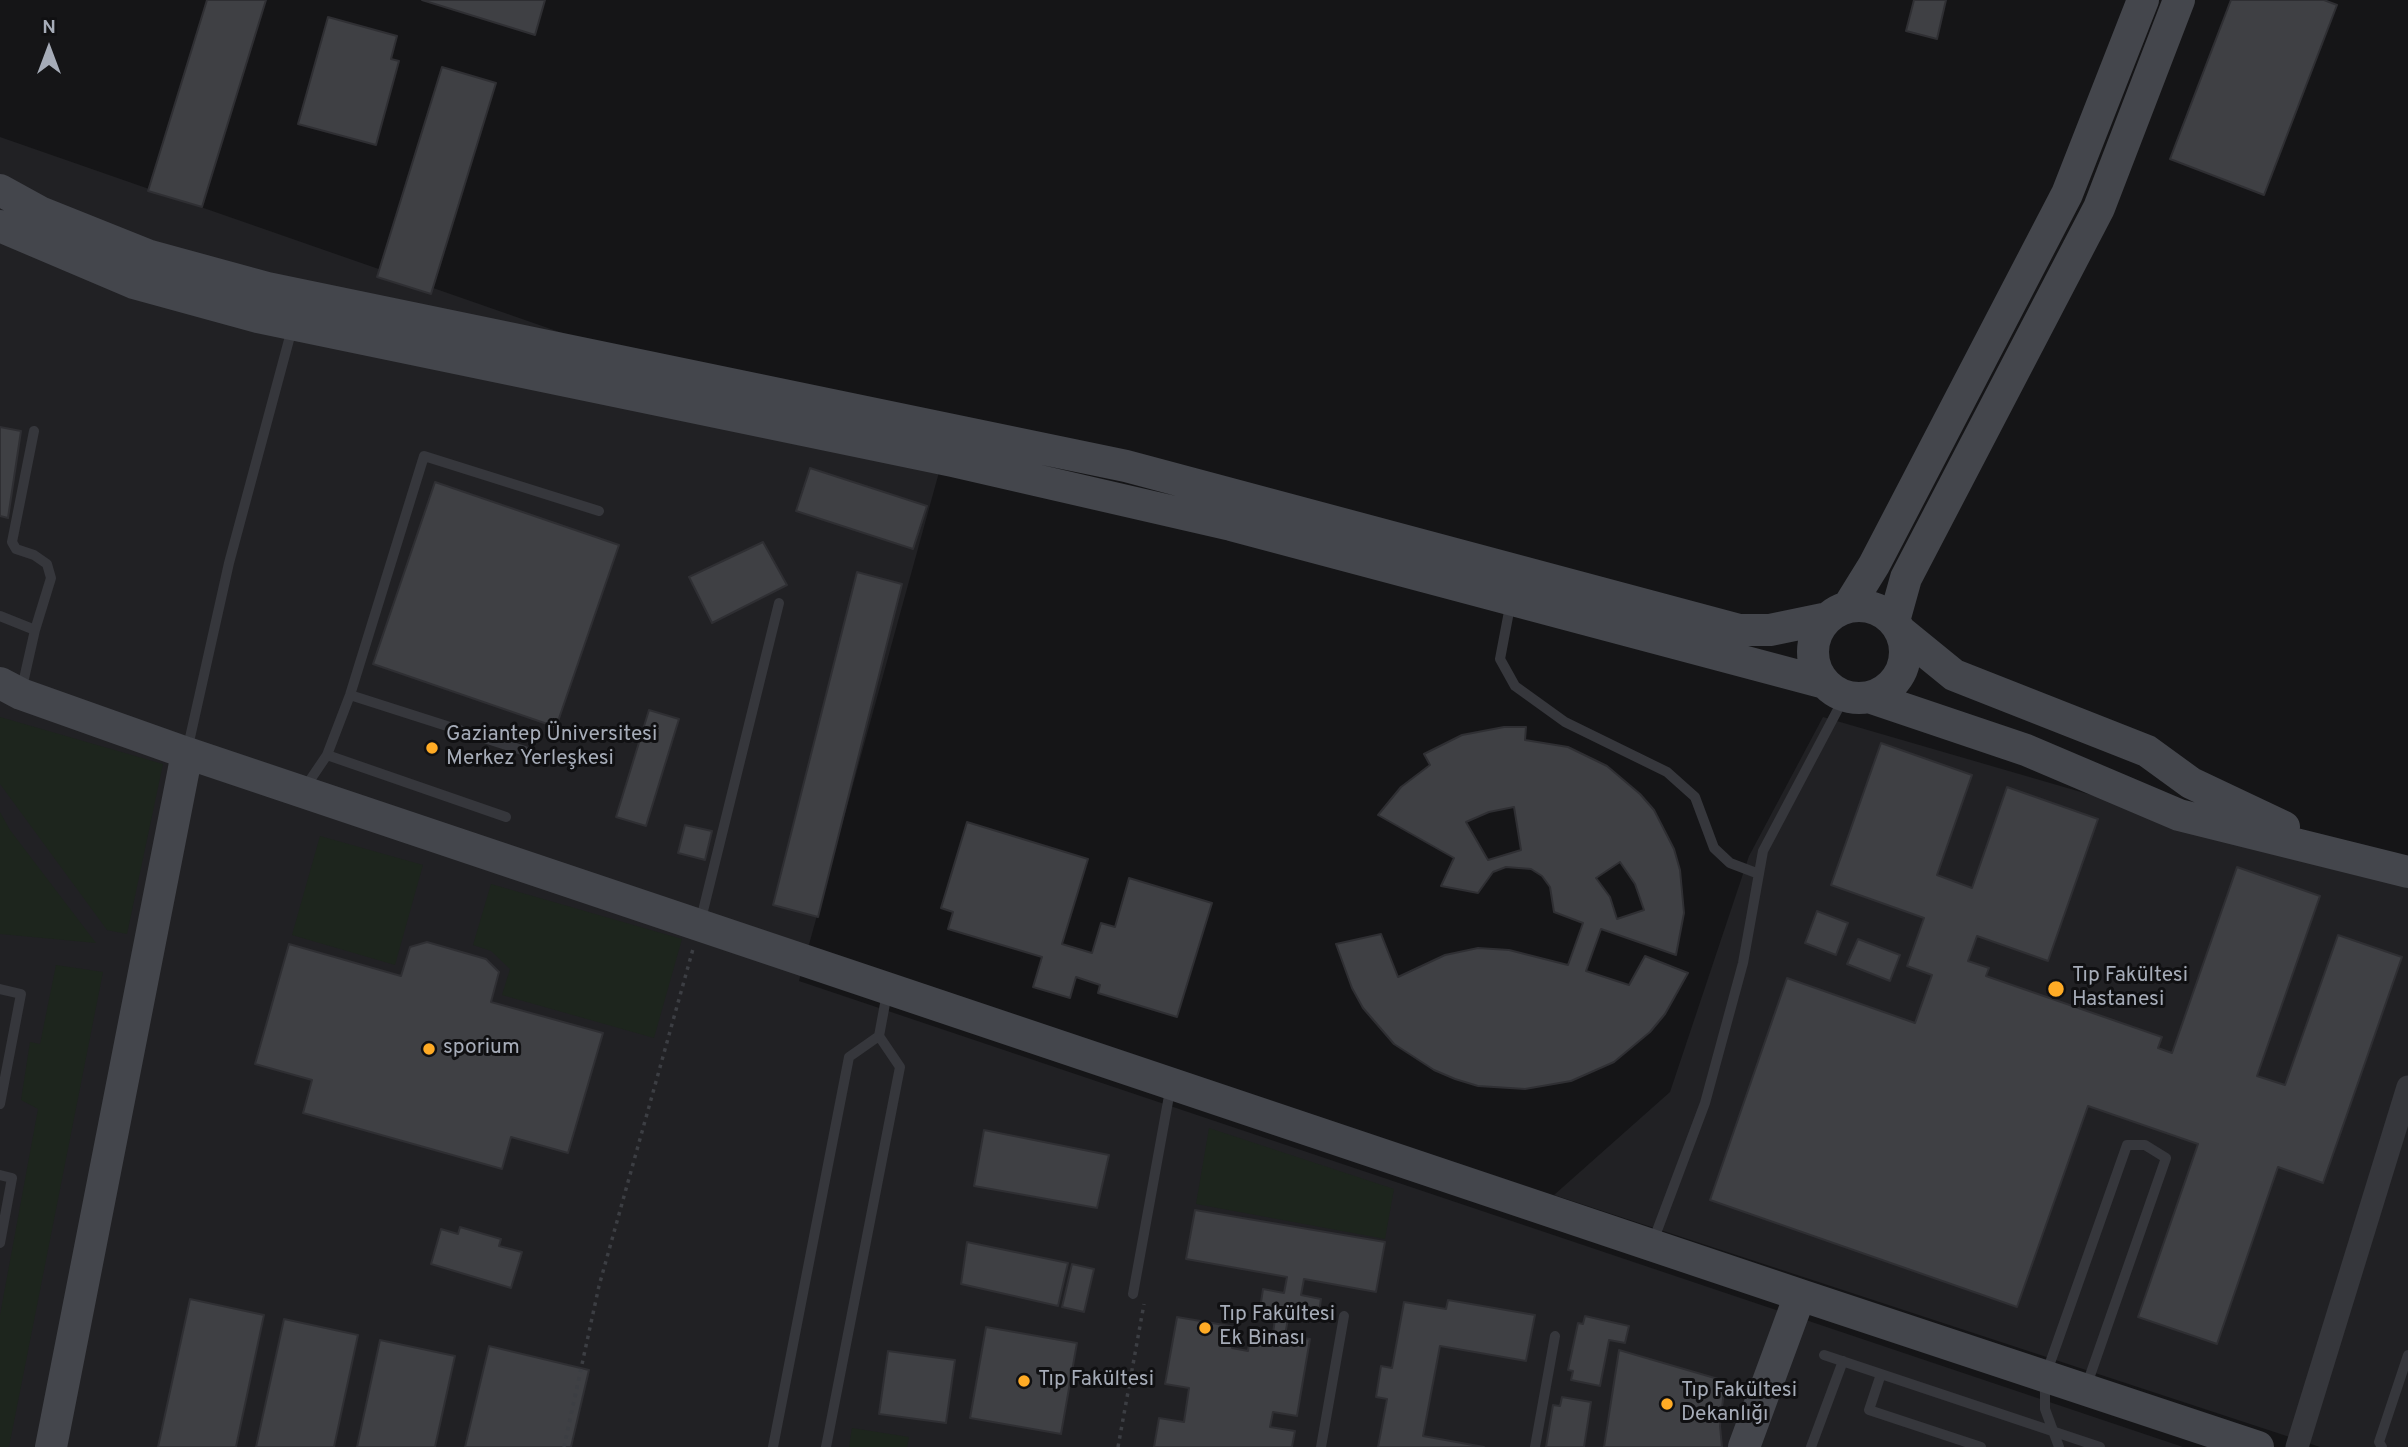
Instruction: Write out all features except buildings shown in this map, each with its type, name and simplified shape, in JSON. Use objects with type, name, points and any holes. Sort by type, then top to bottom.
[{"type":"street","points":[[2143,0],[2067,194],[1874,565],[1838,612],[1820,627],[1813,650],[1818,673],[1846,692],[1881,693],[1898,677],[1906,654],[1897,626],[1906,578],[2099,208],[2179,0]]},
{"type":"street","points":[[0,190],[40,212],[150,256],[267,288],[1126,466],[1516,585],[2026,750],[2179,815],[2408,872]]},
{"type":"street","points":[[0,226],[134,283],[258,317],[967,464],[1516,585],[1740,630],[1770,630],[1838,612],[1873,608],[1954,675],[2147,751],[2191,783],[2342,855]]},
{"type":"street","points":[[7,692],[700,923],[1651,1246],[2258,1447]]},
{"type":"street","points":[[51,1447],[187,753]]},
{"type":"street","points":[[2179,815],[2191,783]]},
{"type":"street","points":[[2297,1447],[2408,1087]]},
{"type":"street","points":[[1744,1447],[1800,1295]]},
{"type":"lane","points":[[187,753],[229,563],[293,323]]},
{"type":"lane","points":[[7,692],[35,630],[51,578],[47,565],[34,555],[16,549],[12,542],[33,431]]},
{"type":"lane","points":[[302,792],[327,755],[351,695],[424,456],[600,512]]},
{"type":"lane","points":[[1516,585],[1500,659],[1515,686],[1565,722],[1667,772],[1695,797],[1714,848],[1730,863],[1759,874]]},
{"type":"lane","points":[[700,923],[779,603]]},
{"type":"lane","points":[[0,616],[35,630]]},
{"type":"lane","points":[[1651,1246],[1705,1103],[1743,963],[1763,851],[1846,692]]},
{"type":"lane","points":[[351,695],[526,751]]},
{"type":"lane","points":[[327,755],[506,817]]},
{"type":"lane","points":[[827,1447],[900,1067],[879,1036],[888,987]]},
{"type":"lane","points":[[0,989],[21,994],[0,1104]]},
{"type":"lane","points":[[773,1447],[849,1057],[879,1036]]},
{"type":"lane","points":[[1133,1294],[1171,1083]]},
{"type":"lane","points":[[2059,1447],[2045,1409],[2045,1377],[2127,1145],[2148,1146],[2166,1158],[2085,1390]]},
{"type":"lane","points":[[0,1175],[12,1178],[0,1243]]},
{"type":"lane","points":[[1321,1447],[1344,1316]]},
{"type":"lane","points":[[1535,1447],[1555,1336]]},
{"type":"lane","points":[[1824,1355],[2100,1447]]},
{"type":"lane","points":[[2382,1447],[2379,1442],[2408,1355]]},
{"type":"lane","points":[[1811,1447],[1843,1362]]},
{"type":"lane","points":[[1881,1374],[1869,1410],[1981,1447]]},
{"type":"path","points":[[564,1447],[599,1286],[700,923]]},
{"type":"shaded area","name":"Gaziantep Üniversitesi Merkez Yerleşkesi","points":[[0,137],[941,465],[799,981],[2183,1447],[0,1447]]},
{"type":"shaded area","points":[[0,717],[163,764],[127,934],[107,930],[0,784]]},
{"type":"shaded area","name":"Tıp Fakültesi Hastanesi","points":[[1823,717],[2408,887],[2408,1447],[2320,1447],[1554,1195],[1670,1092],[1749,856]]},
{"type":"shaded area","points":[[0,812],[10,830],[96,943],[0,934]]},
{"type":"shaded area","points":[[320,836],[423,865],[395,965],[292,935]]},
{"type":"shaded area","points":[[491,884],[682,939],[654,1038],[502,995],[510,969],[491,951],[473,945]]},
{"type":"shaded area","points":[[56,965],[103,972],[9,1447],[0,1447],[0,1315],[38,1109],[21,1100],[30,1042],[40,1044]]},
{"type":"shaded area","points":[[1209,1128],[1394,1189],[1385,1239],[1196,1204]]},
{"type":"shaded area","points":[[852,1428],[909,1437],[907,1447],[849,1447]]},
{"type":"place","name":"Gaziantep Üniversitesi Merkez Yerleşkesi","points":[[432,748]]},
{"type":"place","name":"Tıp Fakültesi Hastanesi","points":[[2056,989]]},
{"type":"place","name":"sporium","points":[[429,1049]]},
{"type":"place","name":"Tıp Fakültesi Ek Binası","points":[[1205,1328]]},
{"type":"place","name":"Tıp Fakültesi","points":[[1024,1381]]},
{"type":"place","name":"Tıp Fakültesi Dekanlığı","points":[[1667,1404]]}]
